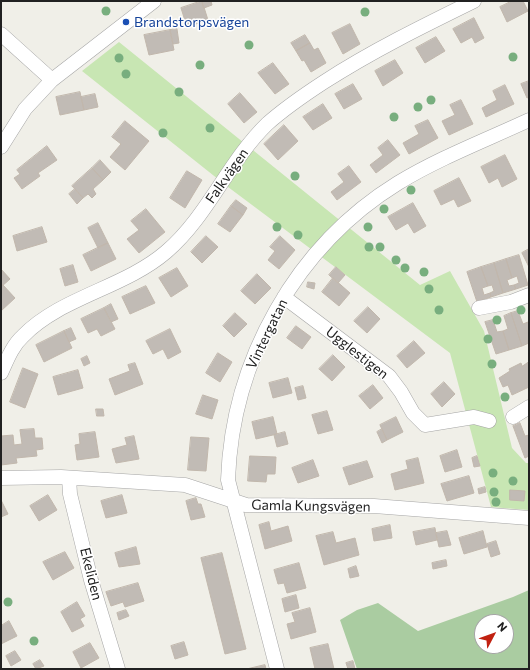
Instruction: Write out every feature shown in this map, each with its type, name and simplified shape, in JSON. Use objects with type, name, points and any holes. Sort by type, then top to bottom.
[{"type":"street","points":[[1,147],[25,109],[52,80],[154,1]]},
{"type":"street","name":"Falkvägen","points":[[1,373],[9,354],[22,337],[38,323],[133,274],[166,253],[184,235],[200,215],[232,165],[267,124],[296,100],[375,51],[474,1]]},
{"type":"street","points":[[1,34],[52,80]]},
{"type":"street","name":"Vintergatan","points":[[277,669],[232,501],[228,480],[229,452],[240,397],[250,363],[270,321],[284,297],[318,251],[340,228],[371,202],[399,183],[439,162],[529,120]]},
{"type":"street","points":[[479,308],[511,302],[529,295]]},
{"type":"street","name":"Ugglestigen","points":[[284,297],[389,376],[401,392],[413,413],[425,425],[474,417],[489,421]]},
{"type":"street","points":[[513,417],[529,407]]},
{"type":"street","name":"Gamla Kungsvägen","points":[[1,478],[69,478],[185,485],[246,505],[374,506],[529,518]]},
{"type":"street","name":"Ekeliden","points":[[69,478],[70,494],[91,580],[118,669]]},
{"type":"green space","points":[[119,42],[420,285],[450,271],[484,331],[512,448],[526,463],[529,463],[529,510],[491,507],[450,353],[228,187],[82,71]]},
{"type":"green space","points":[[529,590],[529,669],[357,669],[340,620],[357,610],[378,603],[418,631]]},
{"type":"building","points":[[202,1],[211,1],[212,5],[204,8]]},
{"type":"building","points":[[202,1],[208,20],[187,27],[181,8]]},
{"type":"building","points":[[512,1],[523,1],[528,11],[507,22],[500,7]]},
{"type":"building","points":[[474,18],[484,38],[475,43],[472,37],[461,43],[453,29]]},
{"type":"building","points":[[350,24],[360,44],[343,54],[332,33]]},
{"type":"building","points":[[177,29],[179,43],[173,44],[170,30]]},
{"type":"building","points":[[170,30],[174,50],[149,55],[144,35]]},
{"type":"building","points":[[305,35],[310,43],[296,51],[291,43]]},
{"type":"building","points":[[436,37],[445,51],[425,63],[416,48]]},
{"type":"building","points":[[310,43],[314,50],[318,48],[326,63],[311,72],[304,60],[302,61],[296,51]]},
{"type":"building","points":[[395,60],[403,73],[383,86],[375,71]]},
{"type":"building","points":[[273,63],[289,84],[275,94],[258,73]]},
{"type":"building","points":[[529,81],[529,97],[527,98],[521,84]]},
{"type":"building","points":[[353,84],[362,99],[344,109],[335,94]]},
{"type":"building","points":[[505,85],[514,104],[486,117],[482,108],[497,100],[493,91]]},
{"type":"building","points":[[80,92],[84,110],[60,115],[56,97]]},
{"type":"building","points":[[240,93],[257,112],[244,123],[228,104]]},
{"type":"building","points":[[95,94],[98,107],[84,110],[81,97]]},
{"type":"building","points":[[461,100],[473,124],[449,135],[442,121],[455,115],[450,105]]},
{"type":"building","points":[[323,104],[332,118],[313,130],[303,117]]},
{"type":"building","points":[[428,120],[438,138],[409,154],[403,143],[419,134],[415,126]]},
{"type":"building","points":[[125,121],[149,141],[125,170],[110,157],[121,144],[112,137]]},
{"type":"building","points":[[284,125],[298,141],[278,160],[264,144]]},
{"type":"building","points":[[388,140],[400,155],[376,173],[370,165],[383,155],[378,148]]},
{"type":"building","points":[[47,146],[57,160],[38,173],[40,176],[22,189],[14,178],[20,174],[17,170]]},
{"type":"building","points":[[505,155],[517,179],[502,187],[498,178],[489,183],[481,167]]},
{"type":"building","points":[[100,160],[111,172],[103,180],[92,168]]},
{"type":"building","points":[[349,166],[361,182],[337,200],[331,192],[344,182],[338,174]]},
{"type":"building","points":[[92,168],[103,180],[93,189],[96,194],[92,198],[88,194],[83,198],[72,186]]},
{"type":"building","points":[[187,171],[202,180],[185,208],[170,198]]},
{"type":"building","points":[[459,178],[471,201],[458,207],[454,199],[441,205],[434,191]]},
{"type":"building","points":[[75,189],[83,198],[77,204],[69,194]]},
{"type":"building","points":[[236,200],[247,208],[243,215],[231,206]]},
{"type":"building","points":[[413,203],[426,226],[414,233],[408,223],[396,230],[388,217]]},
{"type":"building","points":[[231,206],[243,215],[230,232],[218,224]]},
{"type":"building","points":[[146,209],[165,232],[139,253],[127,239],[139,230],[131,221]]},
{"type":"building","points":[[98,223],[108,243],[98,248],[88,228]]},
{"type":"building","points":[[42,227],[47,242],[17,251],[13,236]]},
{"type":"building","points":[[206,236],[218,247],[202,263],[191,252]]},
{"type":"building","points":[[280,236],[295,250],[279,269],[268,260],[275,251],[270,247]]},
{"type":"building","points":[[108,243],[116,259],[91,271],[83,255]]},
{"type":"building","points":[[529,249],[529,267],[522,253]]},
{"type":"building","points":[[519,255],[528,285],[516,289],[514,285],[519,283],[517,276],[512,278],[506,259]]},
{"type":"building","points":[[506,259],[512,278],[507,280],[509,286],[514,285],[516,289],[503,293],[494,263]]},
{"type":"building","points":[[494,263],[503,293],[491,297],[490,293],[494,291],[492,285],[488,286],[481,267]]},
{"type":"building","points":[[73,265],[78,282],[65,286],[60,269]]},
{"type":"building","points":[[336,267],[345,275],[338,283],[329,275]]},
{"type":"building","points":[[481,267],[488,286],[482,288],[484,295],[490,293],[491,297],[477,302],[467,272]]},
{"type":"building","points":[[177,268],[188,286],[171,297],[159,278]]},
{"type":"building","points":[[1,269],[10,279],[1,287]]},
{"type":"building","points":[[257,274],[271,288],[255,304],[241,291]]},
{"type":"building","points":[[333,278],[350,293],[339,306],[322,292]]},
{"type":"building","points":[[308,282],[315,283],[314,289],[307,287]]},
{"type":"building","points":[[3,285],[15,298],[1,311],[1,287]]},
{"type":"building","points":[[146,286],[155,303],[130,314],[122,297]]},
{"type":"building","points":[[111,304],[118,319],[111,322],[104,308]]},
{"type":"building","points":[[368,307],[380,319],[367,333],[354,321]]},
{"type":"building","points":[[104,308],[115,329],[101,336],[97,329],[88,333],[81,319]]},
{"type":"building","points":[[518,311],[523,324],[528,322],[529,325],[529,343],[522,346],[511,313]]},
{"type":"building","points":[[235,313],[247,324],[234,337],[223,326]]},
{"type":"building","points":[[511,313],[522,346],[509,350],[503,331],[508,329],[504,316]]},
{"type":"building","points":[[493,320],[497,332],[503,331],[509,350],[496,354],[485,322]]},
{"type":"building","points":[[296,326],[311,337],[302,349],[287,338]]},
{"type":"building","points":[[71,328],[76,339],[69,342],[64,331]]},
{"type":"building","points":[[170,329],[181,352],[168,359],[163,349],[153,354],[146,341]]},
{"type":"building","points":[[64,331],[72,348],[44,362],[36,345]]},
{"type":"building","points":[[414,341],[425,353],[407,368],[397,356]]},
{"type":"building","points":[[218,353],[232,362],[220,382],[206,373]]},
{"type":"building","points":[[333,355],[345,367],[332,381],[319,369]]},
{"type":"building","points":[[87,356],[90,363],[84,366],[81,359]]},
{"type":"building","points":[[529,362],[529,387],[512,395],[508,385],[503,387],[499,378],[510,371],[509,369],[521,363],[522,366]]},
{"type":"building","points":[[135,363],[143,384],[115,395],[109,379],[130,371],[128,365]]},
{"type":"building","points":[[23,368],[38,374],[25,408],[10,402]]},
{"type":"building","points":[[78,370],[83,388],[58,395],[53,377]]},
{"type":"building","points":[[288,378],[292,393],[273,398],[269,383]]},
{"type":"building","points":[[444,382],[455,394],[442,407],[431,394]]},
{"type":"building","points":[[373,385],[383,398],[370,409],[359,396]]},
{"type":"building","points":[[303,386],[306,398],[298,400],[295,388]]},
{"type":"building","points":[[203,395],[218,400],[212,419],[196,414]]},
{"type":"building","points":[[96,409],[103,409],[104,416],[97,416]]},
{"type":"building","points":[[327,411],[333,430],[318,434],[312,415]]},
{"type":"building","points":[[273,417],[277,434],[256,439],[252,422]]},
{"type":"building","points":[[396,417],[403,432],[387,440],[380,425]]},
{"type":"building","points":[[520,423],[525,436],[529,435],[529,456],[525,458],[513,426]]},
{"type":"building","points":[[34,429],[35,438],[42,438],[43,449],[36,450],[37,456],[16,458],[17,463],[1,465],[1,436],[13,435],[14,445],[22,444],[20,430]]},
{"type":"building","points":[[382,429],[387,440],[382,443],[377,432]]},
{"type":"building","points":[[95,432],[99,457],[77,460],[75,445],[80,444],[79,434]]},
{"type":"building","points":[[285,432],[288,444],[277,447],[274,435]]},
{"type":"building","points":[[134,436],[139,459],[116,463],[112,449],[127,445],[125,438]]},
{"type":"building","points":[[191,437],[209,438],[206,471],[188,470]]},
{"type":"building","points":[[457,450],[462,467],[445,472],[440,456]]},
{"type":"building","points":[[250,456],[276,457],[275,474],[267,474],[266,482],[248,481]]},
{"type":"building","points":[[477,456],[480,466],[474,467],[472,458]]},
{"type":"building","points":[[418,458],[424,483],[395,490],[391,474],[408,469],[406,461]]},
{"type":"building","points":[[313,460],[319,476],[298,483],[292,468]]},
{"type":"building","points":[[367,461],[373,477],[349,485],[343,468]]},
{"type":"building","points":[[469,476],[474,493],[447,501],[441,484]]},
{"type":"building","points":[[485,487],[486,492],[479,494],[478,489]]},
{"type":"building","points":[[510,490],[525,491],[524,501],[510,500]]},
{"type":"building","points":[[48,495],[57,510],[39,521],[30,506]]},
{"type":"building","points":[[122,495],[127,513],[106,518],[101,501]]},
{"type":"building","points":[[196,498],[198,504],[201,504],[205,517],[191,520],[186,501]]},
{"type":"building","points":[[1,500],[8,514],[1,517]]},
{"type":"building","points":[[269,522],[271,531],[288,526],[292,541],[265,549],[259,525]]},
{"type":"building","points":[[390,525],[392,538],[374,541],[372,529]]},
{"type":"building","points":[[435,528],[437,540],[416,545],[413,532]]},
{"type":"building","points":[[447,531],[451,545],[439,547],[436,533]]},
{"type":"building","points":[[483,531],[487,547],[464,554],[459,538]]},
{"type":"building","points":[[333,532],[336,543],[355,538],[359,555],[324,565],[316,536]]},
{"type":"building","points":[[496,541],[500,554],[491,557],[487,544]]},
{"type":"building","points":[[136,547],[140,564],[119,567],[115,553]]},
{"type":"building","points":[[65,552],[74,568],[53,580],[43,562]]},
{"type":"building","points":[[222,553],[246,649],[225,654],[201,558]]},
{"type":"building","points":[[446,560],[447,566],[433,569],[432,563]]},
{"type":"building","points":[[299,563],[306,588],[287,593],[284,583],[278,584],[274,570]]},
{"type":"building","points":[[356,566],[359,576],[350,578],[348,569]]},
{"type":"building","points":[[138,583],[144,601],[125,607],[123,602],[111,606],[106,592]]},
{"type":"building","points":[[296,595],[299,608],[285,612],[282,599]]},
{"type":"building","points":[[77,602],[85,616],[80,619],[84,626],[72,632],[61,612]]},
{"type":"building","points":[[310,608],[316,632],[291,639],[287,624],[295,622],[292,613]]},
{"type":"building","points":[[126,610],[129,616],[119,620],[117,613]]},
{"type":"building","points":[[9,621],[17,636],[1,644],[1,626]]},
{"type":"building","points":[[184,642],[188,655],[175,659],[171,646]]},
{"type":"building","points":[[90,643],[99,658],[81,668],[73,652]]},
{"type":"building","points":[[328,644],[334,669],[315,669],[310,648]]},
{"type":"building","points":[[15,651],[21,660],[11,666],[6,656]]},
{"type":"building","points":[[40,660],[44,666],[36,669],[33,664]]},
{"type":"building","points":[[353,661],[355,669],[348,669],[346,663]]},
{"type":"building","points":[[265,665],[266,669],[247,669]]},
{"type":"place","name":"Brandstorpsvägen","points":[[126,22]]}]
